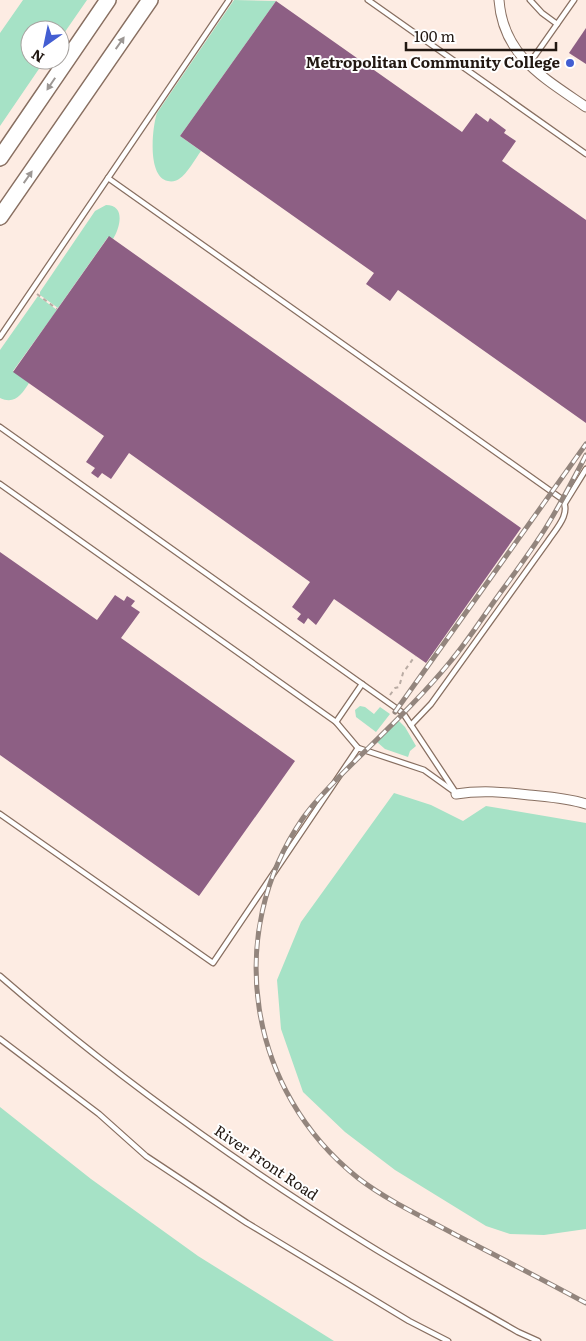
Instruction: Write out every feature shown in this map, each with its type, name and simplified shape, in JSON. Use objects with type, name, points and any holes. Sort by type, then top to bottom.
[{"type":"highway","points":[[0,158],[108,0]]},
{"type":"highway","points":[[0,217],[150,0]]},
{"type":"street","points":[[499,0],[504,28],[519,55],[541,76],[586,107]]},
{"type":"street","points":[[456,794],[477,790],[496,791],[568,799],[586,804]]},
{"type":"lane","points":[[0,337],[229,0]]},
{"type":"lane","points":[[368,0],[586,154]]},
{"type":"lane","points":[[530,0],[542,13],[557,24]]},
{"type":"lane","points":[[529,64],[574,0]]},
{"type":"lane","points":[[108,178],[562,499],[565,503]]},
{"type":"lane","points":[[0,427],[403,713],[456,794]]},
{"type":"lane","points":[[411,725],[432,704],[548,541],[565,514],[565,503],[586,469]]},
{"type":"lane","points":[[0,484],[336,722],[358,748],[424,770],[456,794]]},
{"type":"lane","points":[[336,722],[362,684]]},
{"type":"lane","points":[[0,814],[213,963],[358,748]]},
{"type":"lane","name":"River Front Road","points":[[0,976],[46,1017],[118,1074],[190,1127],[272,1183],[369,1245],[518,1332],[538,1341]]},
{"type":"lane","points":[[0,1039],[99,1114],[154,1161],[247,1223],[409,1321],[448,1341]]},
{"type":"path","points":[[32,291],[58,309]]},
{"type":"path","points":[[386,701],[395,688],[399,687],[403,673],[416,656]]},
{"type":"green space","points":[[23,0],[87,0],[70,25],[70,20],[20,20],[20,70],[38,70],[0,126],[0,33]]},
{"type":"green space","points":[[234,0],[276,1],[180,136],[201,151],[188,170],[179,179],[168,181],[161,178],[154,162],[153,140],[157,113]]},
{"type":"green space","points":[[106,205],[117,209],[119,213],[120,218],[116,234],[113,239],[108,237],[58,308],[40,295],[40,292],[95,211]]},
{"type":"green space","points":[[38,296],[57,310],[13,371],[29,383],[18,397],[5,400],[0,398],[0,350]]},
{"type":"green space","points":[[360,706],[365,707],[374,714],[380,707],[390,714],[376,732],[356,717],[355,710]]},
{"type":"green space","points":[[398,720],[405,727],[416,746],[410,751],[408,757],[385,749],[377,742]]},
{"type":"green space","points":[[394,793],[431,805],[463,821],[486,806],[586,823],[586,1229],[544,1235],[510,1234],[486,1226],[395,1170],[345,1132],[303,1092],[281,1029],[277,980],[301,922]]},
{"type":"green space","points":[[0,1107],[91,1179],[198,1256],[334,1341],[0,1341]]},
{"type":"building","points":[[276,1],[462,132],[476,113],[488,122],[490,118],[506,130],[504,133],[516,141],[502,161],[586,220],[586,423],[398,290],[390,301],[366,284],[374,273],[180,136]]},
{"type":"building","points":[[586,28],[586,64],[569,53]]},
{"type":"building","points":[[109,236],[521,528],[426,663],[334,599],[316,625],[308,618],[304,624],[297,619],[301,614],[292,607],[310,582],[129,453],[111,479],[102,473],[98,478],[91,473],[95,468],[86,462],[104,436],[13,372]]},
{"type":"building","points":[[0,552],[97,620],[115,595],[124,601],[127,596],[135,601],[131,606],[140,612],[121,638],[295,761],[199,896],[0,755]]},
{"type":"railway","points":[[395,712],[586,444]]},
{"type":"railway","points":[[586,455],[545,529],[456,655],[412,704],[312,806],[303,818],[278,863],[262,911],[256,960],[259,1009],[271,1056],[292,1101],[321,1142],[358,1178],[381,1194],[586,1303]]},
{"type":"place","name":"Metropolitan Community College","points":[[570,63]]}]
